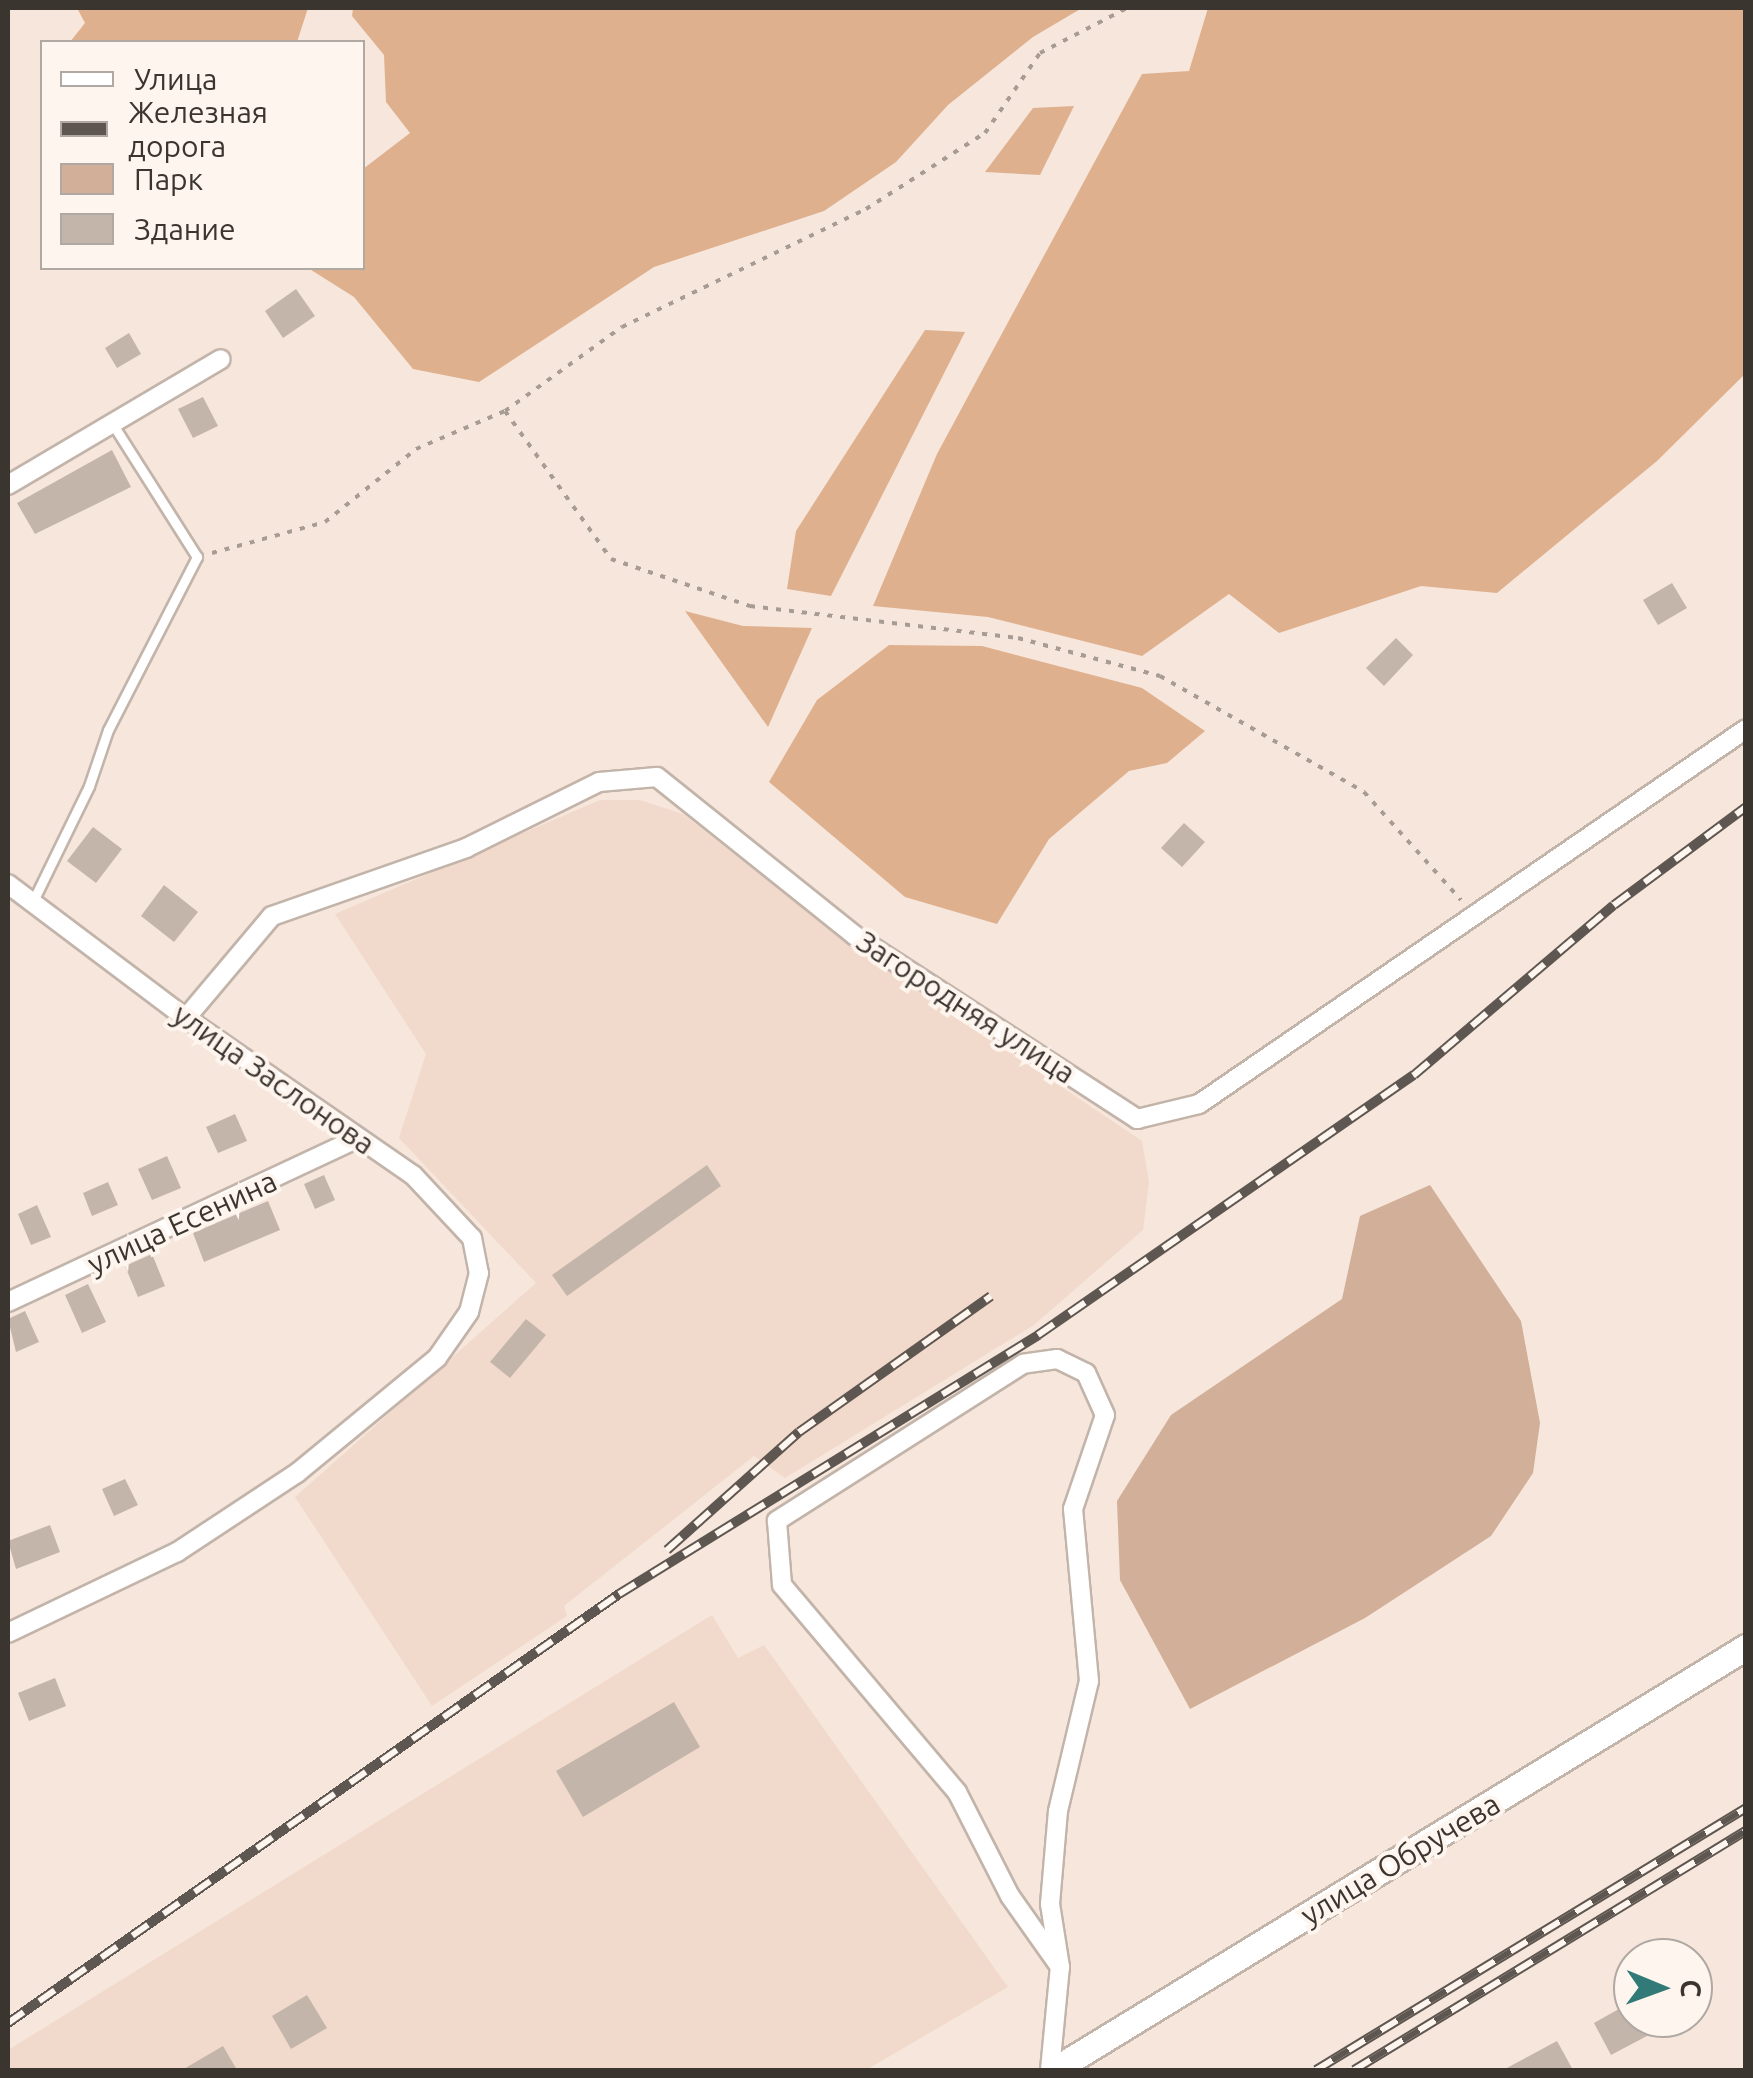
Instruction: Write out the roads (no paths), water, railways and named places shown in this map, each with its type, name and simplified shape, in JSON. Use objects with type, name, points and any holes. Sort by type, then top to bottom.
[{"type":"street","points":[[8,486],[221,359]]},
{"type":"street","name":"Загородняя улица","points":[[186,1018],[272,916],[466,848],[599,782],[656,778],[854,936],[1137,1119],[1199,1104],[1472,912],[1746,730]]},
{"type":"street","name":"улица Заслонова","points":[[8,884],[186,1018],[413,1175],[472,1238],[479,1273],[469,1312],[437,1358],[297,1473],[177,1552],[8,1633]]},
{"type":"street","name":"улица Есенина","points":[[8,1302],[356,1139]]},
{"type":"street","points":[[1052,2070],[1060,1967],[1050,1904],[1058,1811],[1089,1681],[1073,1509],[1105,1415],[1086,1373],[1057,1359],[1023,1364],[777,1521],[782,1585],[957,1792],[1010,1896],[1060,1967]]},
{"type":"street","name":"улица Обручева","points":[[1052,2070],[1746,1647]]},
{"type":"lane","points":[[32,904],[89,786],[108,730],[198,558],[114,426]]},
{"type":"railway","points":[[8,2023],[619,1594],[1038,1335],[1414,1075],[1614,905],[1746,807]]},
{"type":"railway","points":[[667,1550],[799,1432],[991,1296]]},
{"type":"railway","points":[[1316,2070],[1746,1808]]},
{"type":"railway","points":[[1354,2070],[1746,1831]]}]
